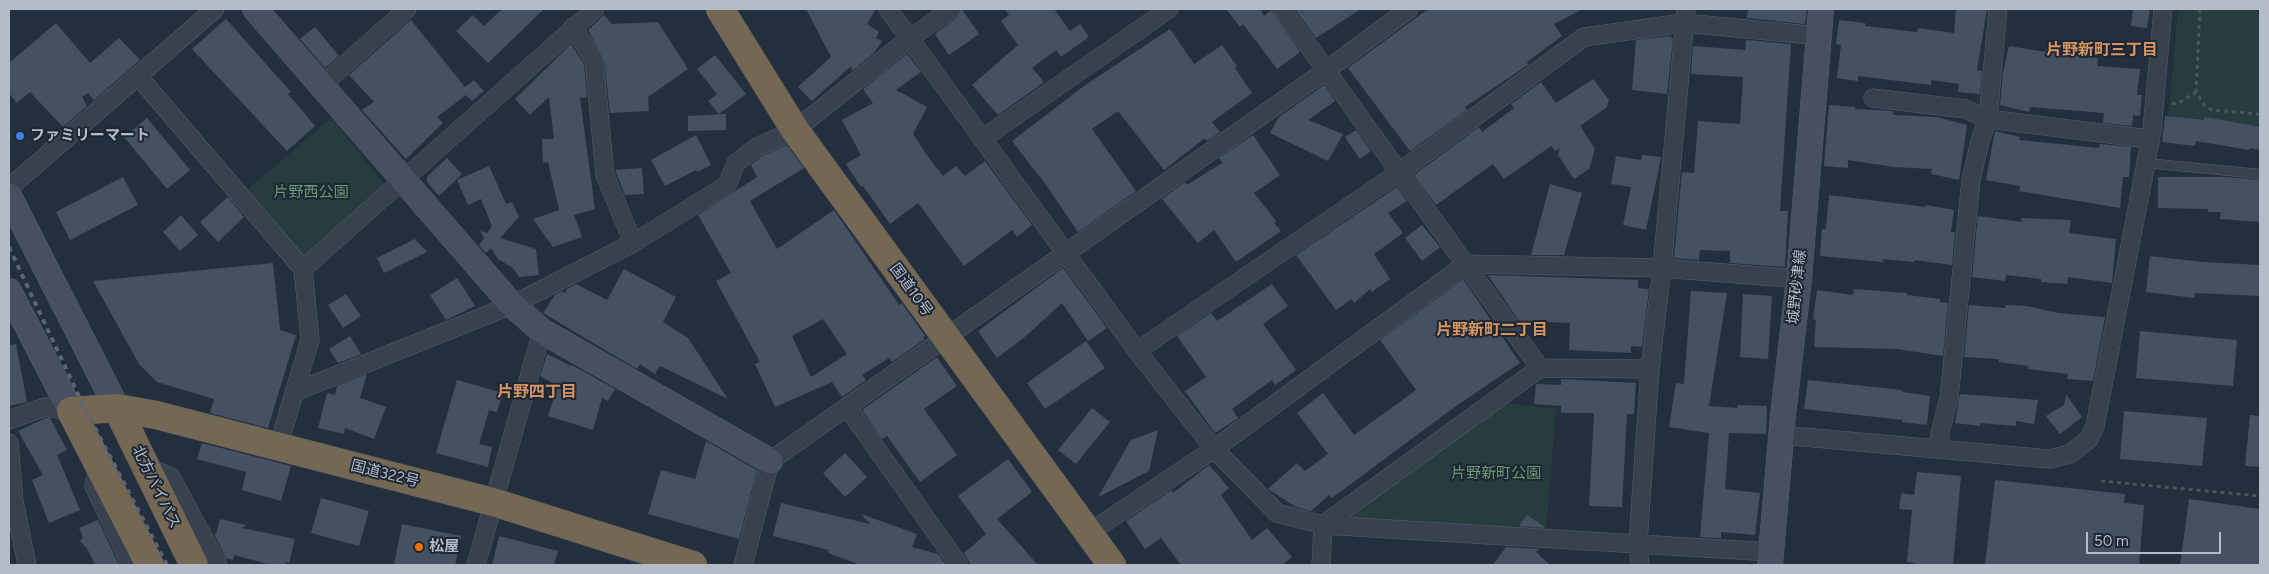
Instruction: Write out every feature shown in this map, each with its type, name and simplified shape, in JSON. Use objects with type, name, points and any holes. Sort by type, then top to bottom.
[{"type":"highway","name":"国道10号","points":[[720,9],[795,130],[1112,565]]},
{"type":"highway","name":"国道322号","points":[[71,411],[116,408],[156,414],[493,502],[693,565]]},
{"type":"highway","name":"北方バイパス","points":[[116,408],[147,467],[194,565]]},
{"type":"highway","points":[[71,411],[98,468],[150,565]]},
{"type":"street","points":[[9,188],[216,9]]},
{"type":"street","points":[[255,9],[512,305],[542,331],[770,461]]},
{"type":"street","points":[[322,85],[408,9]]},
{"type":"street","points":[[303,269],[595,9]]},
{"type":"street","points":[[888,9],[1137,351],[1214,449],[1277,513],[1322,525],[1638,542],[1771,559]]},
{"type":"street","points":[[297,391],[512,305],[633,244],[727,185],[736,163],[757,147],[795,130],[909,39],[952,9]]},
{"type":"street","points":[[982,139],[1169,9]]},
{"type":"street","points":[[1282,9],[1328,70],[1540,368]]},
{"type":"street","points":[[743,565],[770,461],[1328,70],[1409,9]]},
{"type":"street","name":"城野砂津線","points":[[1771,559],[1781,435],[1799,279],[1821,9]]},
{"type":"street","points":[[1939,448],[1940,433],[1949,398],[1971,180],[1980,141],[1988,119],[1998,9]]},
{"type":"street","points":[[1781,435],[2049,459],[2070,454],[2089,439],[2095,426],[2152,130],[2163,9]]},
{"type":"street","points":[[1640,565],[1638,542],[1650,369],[1662,268],[1685,16]]},
{"type":"street","points":[[1137,351],[1400,171],[1584,37],[1685,16],[1820,36]]},
{"type":"street","points":[[573,27],[594,60],[605,175],[633,244]]},
{"type":"street","points":[[138,76],[303,269],[310,340],[297,391],[278,447]]},
{"type":"street","points":[[1873,98],[1965,109],[1988,119],[2149,139]]},
{"type":"street","points":[[9,196],[116,408]]},
{"type":"street","points":[[1088,533],[1214,449],[1466,264],[1662,268],[1799,279]]},
{"type":"street","points":[[9,291],[71,411]]},
{"type":"street","points":[[476,565],[542,331]]},
{"type":"street","points":[[1322,525],[1540,368],[1650,369]]},
{"type":"street","points":[[9,420],[45,407],[71,411]]},
{"type":"street","points":[[847,407],[959,565]]},
{"type":"street","points":[[9,443],[12,502],[27,565]]},
{"type":"street","points":[[147,467],[171,477],[218,565]]},
{"type":"street","points":[[98,468],[94,486],[131,565]]},
{"type":"street","points":[[1321,565],[1322,525]]},
{"type":"lane","points":[[2146,163],[2260,174]]},
{"type":"path","points":[[2200,9],[2196,92],[2205,106],[2212,110],[2260,114]]},
{"type":"path","points":[[2164,102],[2177,104],[2196,92]]},
{"type":"path","points":[[2101,481],[2260,496]]},
{"type":"green space","points":[[2178,9],[2260,9],[2260,133],[2168,123]]},
{"type":"green space","name":"片野西公園","points":[[331,118],[386,187],[297,262],[241,195]]},
{"type":"green space","name":"片野新町公園","points":[[1503,402],[1556,409],[1546,532],[1355,520],[1352,510]]},
{"type":"building","points":[[502,9],[544,9],[488,63],[456,31],[473,15],[484,26]]},
{"type":"building","points":[[806,9],[876,9],[867,24],[879,32],[876,38],[882,41],[874,53],[852,71],[851,66],[812,101],[798,87],[831,57]]},
{"type":"building","points":[[962,9],[979,34],[949,55],[935,34],[958,17]]},
{"type":"building","points":[[1005,9],[1054,9],[1070,31],[1080,24],[1089,37],[1061,57],[1056,50],[1032,68],[1044,82],[998,115],[972,85],[1018,45],[1001,21],[1009,15]]},
{"type":"building","points":[[1226,9],[1264,9],[1261,11],[1264,16],[1271,10],[1300,52],[1277,69],[1243,24],[1240,27]]},
{"type":"building","points":[[1295,9],[1361,9],[1316,38]]},
{"type":"building","points":[[1428,9],[1583,9],[1554,24],[1562,36],[1527,62],[1528,65],[1465,107],[1467,110],[1410,151],[1348,68]]},
{"type":"building","points":[[1748,9],[1807,9],[1805,24],[1747,18]]},
{"type":"building","points":[[1956,9],[1987,9],[1977,70],[1982,71],[1980,94],[1958,92],[1959,84],[1931,80],[1931,85],[1858,76],[1858,81],[1837,78],[1841,45],[1836,44],[1839,20],[1865,23],[1865,26],[1917,32],[1918,28],[1954,33]]},
{"type":"building","points":[[2133,9],[2150,9],[2147,28],[2131,26]]},
{"type":"building","points":[[604,15],[612,24],[658,22],[688,69],[648,97],[649,111],[610,113],[604,59],[588,30]]},
{"type":"building","points":[[226,19],[291,92],[288,94],[315,126],[287,151],[192,49]]},
{"type":"building","points":[[411,20],[465,87],[474,80],[484,91],[472,101],[466,95],[437,117],[443,123],[406,159],[362,110],[374,102],[349,75]]},
{"type":"building","points":[[56,23],[90,63],[119,38],[140,60],[94,100],[88,93],[82,97],[87,106],[63,127],[30,92],[17,103],[9,93],[9,63]]},
{"type":"building","points":[[315,27],[339,56],[325,68],[300,39]]},
{"type":"building","points":[[1170,29],[1194,64],[1222,45],[1237,66],[1235,68],[1252,93],[1212,122],[1220,132],[1207,141],[1205,138],[1164,170],[1118,111],[1092,129],[1136,191],[1078,232],[1049,189],[1012,141],[1084,86]]},
{"type":"building","points":[[1670,36],[1673,39],[1667,94],[1632,90],[1636,40]]},
{"type":"building","points":[[1746,40],[1791,44],[1780,211],[1788,211],[1785,267],[1730,263],[1730,251],[1700,250],[1699,260],[1674,258],[1682,172],[1694,173],[1698,121],[1740,124],[1743,77],[1691,74],[1693,46],[1745,50]]},
{"type":"building","points":[[571,44],[584,64],[587,97],[580,98],[595,209],[574,215],[582,237],[553,247],[533,219],[559,210],[548,162],[543,163],[542,139],[554,139],[549,97],[530,115],[515,99]]},
{"type":"building","points":[[2009,46],[2046,52],[2046,49],[2065,51],[2065,54],[2098,58],[2097,66],[2140,69],[2137,95],[2142,95],[2140,116],[2133,115],[2132,126],[2103,123],[2104,113],[2030,107],[2029,112],[2000,105],[2003,73]]},
{"type":"building","points":[[907,54],[921,72],[896,90],[927,107],[913,134],[926,154],[943,176],[956,166],[965,176],[985,161],[1032,225],[1017,237],[1012,230],[964,266],[918,203],[890,224],[863,186],[861,187],[846,164],[861,155],[842,120],[873,103],[863,89]]},
{"type":"building","points":[[715,55],[746,94],[719,114],[708,101],[717,94],[697,69]]},
{"type":"building","points":[[1593,79],[1609,100],[1607,107],[1580,126],[1595,149],[1589,169],[1574,179],[1558,155],[1560,148],[1555,151],[1551,146],[1504,179],[1493,164],[1436,205],[1414,175],[1479,127],[1482,132],[1514,108],[1511,104],[1541,82],[1556,103]]},
{"type":"building","points":[[1324,85],[1335,101],[1308,120],[1343,134],[1328,161],[1270,133],[1279,117]]},
{"type":"building","points":[[1829,105],[1855,107],[1855,109],[1893,111],[1893,115],[1936,117],[1967,125],[1959,180],[1931,174],[1932,169],[1894,167],[1848,160],[1848,168],[1824,166]]},
{"type":"building","points":[[726,114],[726,130],[688,131],[688,116]]},
{"type":"building","points":[[2165,116],[2204,120],[2205,117],[2260,127],[2260,150],[2250,148],[2249,150],[2196,141],[2195,146],[2162,142]]},
{"type":"building","points":[[147,118],[190,170],[167,189],[124,137]]},
{"type":"building","points":[[1356,130],[1371,151],[1360,159],[1345,137]]},
{"type":"building","points":[[1995,131],[2020,137],[2019,140],[2099,148],[2100,144],[2131,147],[2129,177],[2123,177],[2120,208],[2019,191],[2020,186],[1986,180]]},
{"type":"building","points":[[696,135],[711,165],[697,172],[696,170],[665,186],[651,160]]},
{"type":"building","points":[[1253,135],[1280,175],[1254,193],[1276,221],[1274,223],[1281,231],[1236,262],[1214,230],[1198,243],[1162,199],[1185,182],[1187,185],[1222,163],[1219,158]]},
{"type":"building","points":[[787,145],[804,168],[750,201],[777,249],[834,210],[899,305],[902,303],[925,336],[923,337],[925,339],[892,362],[889,358],[862,375],[866,380],[842,397],[832,382],[775,407],[755,364],[760,362],[716,281],[731,273],[698,215],[757,177],[751,165],[762,156]],"holes":[[[823,319],[847,354],[811,377],[792,336]]]},
{"type":"building","points":[[1642,155],[1661,157],[1646,230],[1623,225],[1631,187],[1611,184],[1616,156],[1641,160]]},
{"type":"building","points":[[447,158],[462,174],[439,196],[427,182],[427,177]]},
{"type":"building","points":[[489,166],[506,204],[512,202],[519,217],[500,238],[536,249],[539,275],[519,277],[513,268],[498,259],[491,248],[486,253],[479,245],[484,238],[480,231],[487,233],[492,226],[481,199],[468,205],[457,180]]},
{"type":"building","points":[[642,168],[644,194],[625,195],[615,170]]},
{"type":"building","points":[[123,177],[138,205],[70,240],[56,212]]},
{"type":"building","points":[[2158,177],[2226,177],[2260,180],[2260,222],[2220,219],[2221,212],[2208,212],[2208,209],[2158,208]]},
{"type":"building","points":[[1550,184],[1582,193],[1564,255],[1531,255]]},
{"type":"building","points":[[1397,187],[1407,201],[1388,213],[1403,233],[1374,254],[1390,279],[1372,292],[1370,289],[1354,303],[1352,299],[1336,310],[1296,255]]},
{"type":"building","points":[[1829,195],[1926,207],[1926,205],[1954,210],[1951,232],[1955,232],[1952,265],[1914,260],[1914,262],[1883,259],[1883,262],[1820,256],[1822,229],[1826,229]]},
{"type":"building","points":[[228,197],[244,217],[218,242],[200,222]]},
{"type":"building","points":[[181,215],[198,235],[180,251],[163,232]]},
{"type":"building","points":[[1978,216],[2022,222],[2021,218],[2071,220],[2069,233],[2116,239],[2112,283],[2068,277],[2067,284],[2041,282],[2041,279],[2006,275],[2005,281],[1972,277]]},
{"type":"building","points":[[1422,225],[1440,247],[1422,261],[1405,238]]},
{"type":"building","points":[[415,239],[427,252],[384,273],[377,258]]},
{"type":"building","points":[[2150,256],[2203,262],[2260,265],[2260,296],[2195,293],[2194,298],[2146,292]]},
{"type":"building","points":[[273,263],[280,330],[296,335],[268,428],[210,413],[214,399],[157,382],[139,364],[93,281]]},
{"type":"building","points":[[1063,268],[1107,328],[1088,341],[1062,303],[1026,336],[997,358],[978,331]]},
{"type":"building","points":[[624,269],[676,297],[663,322],[688,338],[728,399],[660,366],[655,374],[640,364],[637,369],[543,313],[555,295],[562,291],[565,293],[567,289],[576,284],[607,300]]},
{"type":"building","points":[[1488,275],[1638,280],[1638,288],[1649,289],[1642,347],[1631,346],[1631,353],[1569,350],[1570,323],[1519,321]]},
{"type":"building","points":[[457,278],[475,306],[446,320],[430,295]]},
{"type":"building","points":[[1463,279],[1520,363],[1456,406],[1332,498],[1329,495],[1311,511],[1296,507],[1268,489],[1297,463],[1305,471],[1328,454],[1297,413],[1323,393],[1354,435],[1416,390],[1380,340]]},
{"type":"building","points":[[1272,284],[1288,306],[1263,324],[1296,370],[1275,385],[1272,380],[1232,409],[1238,418],[1215,433],[1185,391],[1206,377],[1177,336],[1211,313],[1217,321]]},
{"type":"building","points":[[1854,289],[1907,293],[1907,295],[1940,299],[1940,302],[1948,303],[1943,356],[1897,349],[1814,347],[1816,320],[1813,319],[1817,290],[1853,295]]},
{"type":"building","points":[[1691,291],[1727,293],[1709,406],[1737,408],[1738,405],[1767,406],[1766,434],[1729,433],[1725,489],[1760,493],[1755,535],[1721,532],[1721,538],[1700,537],[1709,433],[1669,427],[1676,383],[1684,384]]},
{"type":"building","points":[[346,294],[361,316],[343,328],[328,305]]},
{"type":"building","points":[[1743,294],[1772,296],[1768,359],[1740,357]]},
{"type":"building","points":[[1969,305],[2005,308],[2005,305],[2027,306],[2058,313],[2105,317],[2093,381],[2067,379],[2068,374],[2028,369],[2029,366],[1999,362],[1999,359],[1964,357]]},
{"type":"building","points":[[2140,331],[2237,340],[2233,386],[2136,378]]},
{"type":"building","points":[[350,336],[361,354],[338,363],[329,349]]},
{"type":"building","points":[[1086,341],[1105,368],[1045,409],[1027,383]]},
{"type":"building","points":[[16,344],[27,402],[9,406],[9,345]]},
{"type":"building","points":[[547,354],[572,365],[615,389],[608,401],[602,398],[593,430],[548,416],[558,386],[540,376]]},
{"type":"building","points":[[937,357],[957,386],[924,409],[957,455],[920,482],[887,436],[882,439],[862,410]]},
{"type":"building","points":[[367,374],[360,398],[386,407],[374,439],[345,428],[344,434],[318,428],[327,393],[335,395],[337,386]]},
{"type":"building","points":[[1561,379],[1636,383],[1634,414],[1627,414],[1622,507],[1589,506],[1594,413],[1561,413],[1561,406],[1534,404],[1536,384],[1561,385]]},
{"type":"building","points":[[457,380],[503,393],[497,412],[489,410],[479,444],[492,447],[488,467],[436,453]]},
{"type":"building","points":[[1808,380],[1902,390],[1902,392],[1930,396],[1927,425],[1902,422],[1903,420],[1804,409]]},
{"type":"building","points":[[1960,394],[2038,400],[2034,424],[2016,421],[2016,426],[1980,423],[1980,426],[1955,423]]},
{"type":"building","points":[[2066,394],[2082,417],[2060,434],[2046,416],[2064,405]]},
{"type":"building","points":[[1092,408],[1110,422],[1076,464],[1058,450]]},
{"type":"building","points":[[2124,411],[2207,418],[2202,466],[2120,459]]},
{"type":"building","points":[[2250,415],[2260,416],[2260,467],[2245,466]]},
{"type":"building","points":[[46,418],[50,418],[67,450],[57,455],[80,510],[49,523],[32,480],[43,475],[18,431]]},
{"type":"building","points":[[1158,430],[1149,471],[1098,497],[1131,440]]},
{"type":"building","points":[[706,441],[757,470],[739,539],[648,514],[661,470],[695,479]]},
{"type":"building","points":[[202,443],[291,466],[281,501],[242,490],[246,472],[197,459]]},
{"type":"building","points":[[845,453],[867,477],[845,497],[823,473]]},
{"type":"building","points":[[1008,459],[1032,492],[997,519],[1038,565],[971,565],[964,553],[986,534],[958,496]]},
{"type":"building","points":[[1209,465],[1229,488],[1221,495],[1252,540],[1267,528],[1292,557],[1282,565],[1181,565],[1161,538],[1145,549],[1126,521],[1172,490],[1173,493]]},
{"type":"building","points":[[1917,472],[1961,476],[1953,565],[1915,565],[1915,563],[1907,562],[1912,510],[1899,509],[1901,493],[1914,495]]},
{"type":"building","points":[[1995,480],[2125,494],[2124,503],[2144,505],[2139,565],[1985,565]]},
{"type":"building","points":[[321,498],[369,511],[359,546],[311,533]]},
{"type":"building","points":[[2189,499],[2260,509],[2260,565],[2180,565]]},
{"type":"building","points":[[781,503],[870,524],[861,514],[917,534],[912,547],[938,554],[946,565],[861,565],[828,553],[829,550],[773,536]]},
{"type":"building","points":[[1527,515],[1546,528],[1519,526]]},
{"type":"building","points":[[220,519],[246,525],[242,528],[295,539],[289,563],[286,562],[285,565],[272,565],[234,555],[233,560],[226,558],[214,534],[216,534]]},
{"type":"building","points":[[98,520],[119,565],[95,565],[88,550],[80,541],[83,537],[79,528]]},
{"type":"building","points":[[402,524],[461,536],[455,565],[394,565]]},
{"type":"building","points":[[499,536],[558,551],[554,565],[492,565]]},
{"type":"building","points":[[1506,547],[1539,549],[1536,552],[1550,565],[1493,565]]},
{"type":"railway","points":[[9,247],[83,405],[167,565]]},
{"type":"place","name":"ファミリーマート","points":[[20,136]]},
{"type":"place","name":"松屋","points":[[419,547]]},
{"type":"district","name":"片野新町三丁目","points":[[2102,50]]},
{"type":"district","name":"片野新町二丁目","points":[[1492,330]]},
{"type":"district","name":"片野四丁目","points":[[537,392]]}]
